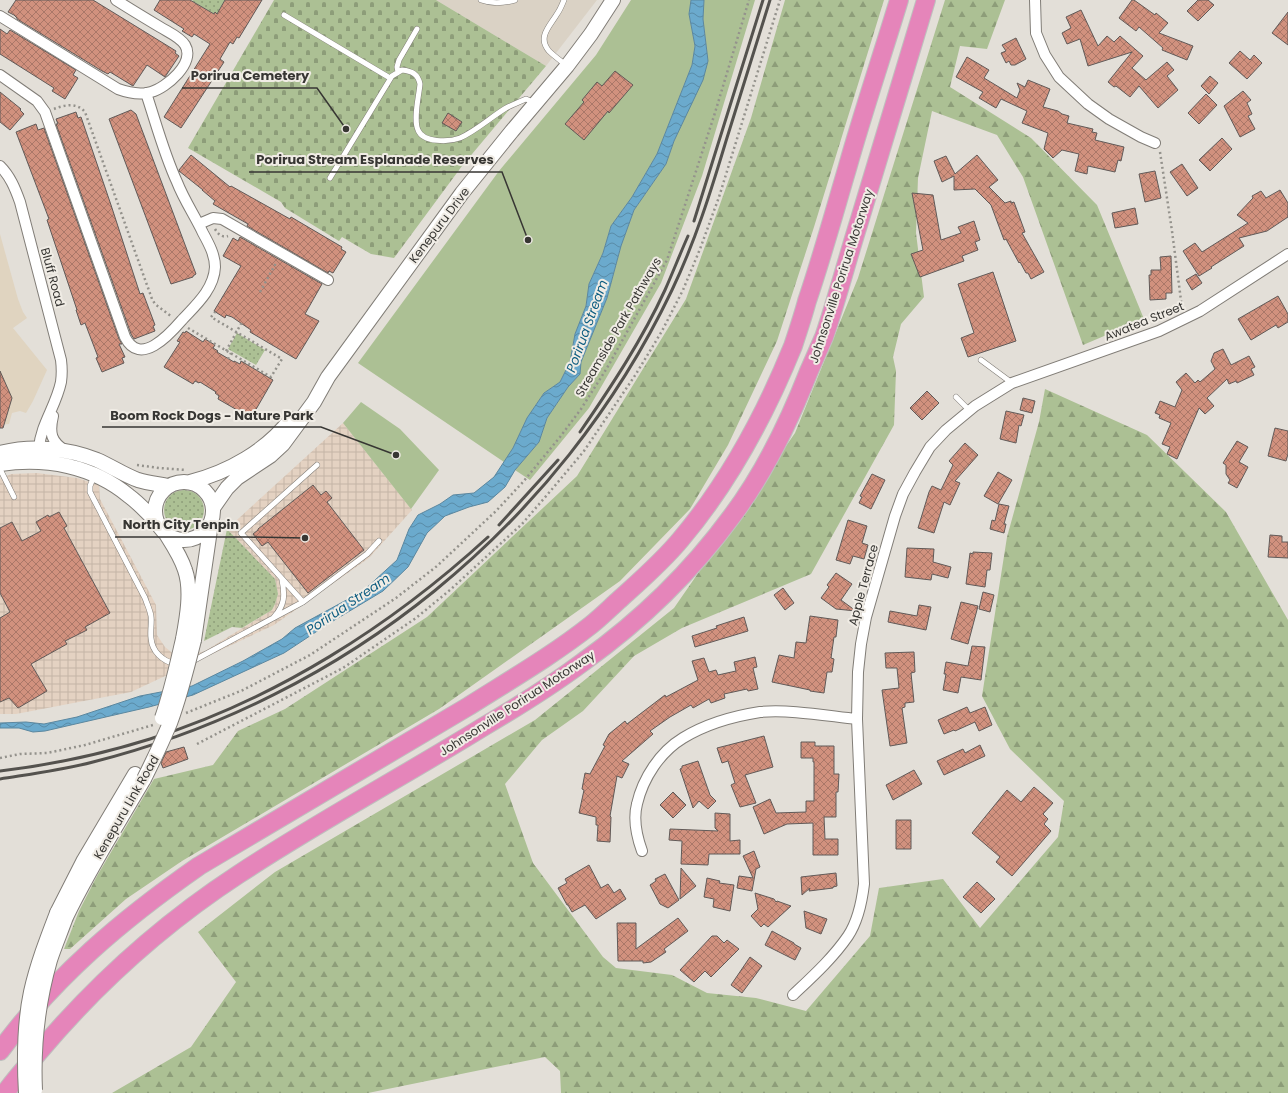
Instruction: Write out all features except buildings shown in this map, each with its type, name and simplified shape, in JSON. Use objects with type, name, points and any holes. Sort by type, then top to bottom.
[{"type":"highway","name":"Johnsonville Porirua Motorway","points":[[0,1051],[17,1028],[56,983],[103,938],[160,893],[199,866],[510,680],[597,620],[662,560],[681,539],[697,519],[733,467],[751,436],[777,384],[791,350],[899,0]]},
{"type":"highway","name":"Johnsonville Porirua Motorway","points":[[5,1093],[55,1033],[84,1002],[113,973],[177,918],[215,890],[269,855],[368,795],[416,768],[520,704],[584,662],[656,601],[692,566],[709,546],[734,514],[756,481],[770,456],[800,394],[824,337],[926,0]]},
{"type":"main road","name":"Kenepuru Drive","points":[[213,512],[227,488],[237,478],[270,456],[283,444],[314,402],[328,377],[462,193],[567,66],[614,0]]},
{"type":"main road","name":"Kenepuru Drive","points":[[191,476],[200,480],[231,467],[262,448],[280,432],[312,391],[328,377]]},
{"type":"main road","points":[[0,453],[39,448],[67,452],[97,460],[140,480],[168,486]]},
{"type":"main road","points":[[39,448],[40,455],[62,458],[112,483],[129,495],[162,529],[183,540],[193,538],[202,533],[209,526],[213,512],[211,499],[206,491],[198,486],[191,476],[168,486],[160,494],[156,503],[156,517],[162,529]]},
{"type":"main road","points":[[0,464],[21,461],[47,462],[65,465],[90,473]]},
{"type":"main road","name":"Kenepuru Link Road","points":[[35,1093],[35,1038],[37,1022],[46,975],[62,915],[78,872],[139,777],[147,752],[166,708],[188,639],[213,512]]},
{"type":"main road","name":"Kenepuru Link Road","points":[[162,529],[186,570],[188,639]]},
{"type":"main road","name":"Kenepuru Link Road","points":[[26,1093],[25,1035],[31,993],[44,948],[62,915]]},
{"type":"street","points":[[0,16],[114,87],[130,93],[146,93],[160,89],[176,76],[185,63],[187,50],[185,45],[181,40],[116,0]]},
{"type":"street","points":[[1035,0],[1036,33],[1045,55],[1059,77],[1088,104],[1109,119],[1155,143]]},
{"type":"street","points":[[0,75],[37,101],[47,116],[124,333],[128,342],[134,347],[144,349],[160,342],[198,302],[207,290],[214,275],[215,261],[199,224],[172,172],[146,93]]},
{"type":"street","name":"Bluff Road","points":[[0,166],[11,180],[20,202],[60,355],[61,378],[55,400],[50,431],[54,440],[67,452]]},
{"type":"street","points":[[199,224],[213,218],[222,218],[328,280]]},
{"type":"street","name":"Awatea Street","points":[[1016,381],[1159,332],[1200,311],[1288,254]]},
{"type":"street","name":"Apple Terrace","points":[[793,995],[811,978],[848,935],[856,919],[862,901],[864,884],[858,719],[858,672],[866,617],[895,516],[903,494],[930,447],[946,430],[970,410],[1016,381]]},
{"type":"street","name":"Bluff Road","points":[[39,448],[40,437],[44,425],[55,400]]},
{"type":"street","points":[[642,852],[636,818],[637,805],[644,782],[654,766],[668,750],[682,739],[699,730],[728,719],[761,712],[788,712],[858,719]]},
{"type":"lane","points":[[481,0],[492,2],[506,2],[515,0]]},
{"type":"lane","points":[[564,0],[544,36],[549,51],[567,66]]},
{"type":"lane","points":[[284,15],[390,78]]},
{"type":"lane","points":[[398,72],[397,67],[400,60],[417,29]]},
{"type":"lane","points":[[330,178],[390,78],[402,70],[410,71],[416,74],[419,79],[420,84],[416,123],[421,134],[435,140],[459,138],[507,108],[526,99],[536,103]]},
{"type":"lane","points":[[981,360],[1016,381]]},
{"type":"lane","points":[[956,396],[970,410]]},
{"type":"lane","points":[[303,602],[241,533],[317,465]]},
{"type":"lane","points":[[0,469],[14,497]]},
{"type":"lane","points":[[90,473],[90,492],[145,598],[151,616],[151,639],[154,649],[168,662],[176,664],[185,664],[195,661],[303,602],[367,554],[380,541]]},
{"type":"lane","points":[[270,620],[278,612],[284,596],[282,579]]},
{"type":"path","name":"Streamside Park Pathways","points":[[184,714],[243,690],[310,655],[396,598],[437,566],[496,511],[523,482],[560,437],[581,409],[607,368],[667,260],[714,116],[749,0]]},
{"type":"path","points":[[197,744],[343,668],[416,618],[450,590],[522,524],[584,451],[636,374],[662,331],[683,290],[700,250],[718,197],[780,0]]},
{"type":"path","points":[[47,116],[54,108],[67,106],[78,107],[85,112],[152,299],[155,304],[176,319]]},
{"type":"path","points":[[1155,143],[1160,154],[1172,231],[1183,320]]},
{"type":"path","points":[[260,292],[282,253]]},
{"type":"path","points":[[184,325],[271,377],[282,359],[211,317],[215,312]]},
{"type":"path","points":[[226,351],[242,322]]},
{"type":"path","points":[[228,359],[231,353]]},
{"type":"path","points":[[132,463],[191,476]]},
{"type":"path","points":[[0,758],[20,754],[47,753],[86,745],[155,724]]},
{"type":"shaded area","points":[[436,0],[597,0],[546,66]]},
{"type":"shaded area","points":[[0,234],[18,299],[27,318],[13,328],[47,370],[26,413],[20,411],[12,413],[9,424],[0,425]]},
{"type":"shaded area","points":[[343,423],[412,510],[369,558],[274,625],[131,692],[16,714],[0,714],[0,479],[11,474],[37,473],[77,478],[99,485],[100,499],[156,605],[157,635],[165,647],[175,655],[186,657],[205,651],[272,610],[278,594],[275,579],[227,529]]},
{"type":"green space","points":[[225,0],[219,10],[223,13],[221,16],[215,13],[214,14],[192,1]]},
{"type":"green space","points":[[274,0],[436,0],[546,66],[462,166],[394,258],[371,254],[342,237],[339,241],[285,208],[281,202],[188,148]]},
{"type":"green space","points":[[631,0],[691,0],[689,14],[695,46],[692,65],[657,154],[632,197],[611,226],[603,253],[589,284],[586,306],[575,334],[570,362],[560,382],[544,393],[527,418],[513,448],[504,462],[358,363],[499,171],[596,55]]},
{"type":"green space","points":[[704,0],[755,0],[702,176],[661,283],[589,408],[530,480],[515,470],[539,442],[547,418],[568,387],[580,374],[581,362],[607,298],[621,246],[634,210],[666,164],[674,141],[708,61],[703,19]]},
{"type":"green space","points":[[785,0],[884,0],[777,341],[728,445],[690,509],[620,581],[439,709],[182,861],[126,899],[70,949],[64,949],[79,911],[97,876],[154,779],[213,765],[238,731],[285,709],[427,617],[577,476],[686,299],[751,118]]},
{"type":"green space","points":[[945,0],[1005,0],[987,49],[960,46],[950,87],[1031,138],[1097,205],[1144,319],[1083,345],[1023,177],[997,135],[932,111],[918,178],[916,233],[924,297],[901,324],[893,357],[896,371],[894,425],[811,574],[682,628],[634,656],[583,711],[542,740],[505,784],[533,863],[603,957],[616,968],[672,975],[707,993],[756,998],[806,1011],[870,936],[879,888],[943,879],[980,928],[1058,837],[1064,801],[1010,749],[982,696],[1007,537],[1039,422],[1045,389],[1147,435],[1226,512],[1288,620],[1288,1093],[561,1093],[560,1071],[545,1057],[368,1093],[112,1093],[191,1047],[236,982],[198,932],[275,872],[535,720],[674,608],[795,433],[858,278]]},
{"type":"green space","points":[[237,333],[265,350],[256,365],[228,349]]},
{"type":"green space","points":[[361,402],[400,429],[439,470],[411,509],[343,423]]},
{"type":"green space","points":[[188,490],[195,493],[201,499],[204,510],[203,518],[195,527],[188,530],[180,530],[173,527],[165,518],[164,506],[167,499],[176,491]]},
{"type":"green space","points":[[227,529],[275,579],[278,594],[272,610],[242,628],[232,627],[204,641]]},
{"type":"water","name":"Porirua Stream","points":[[691,0],[704,0],[703,19],[708,61],[703,80],[674,141],[666,164],[634,210],[621,246],[607,298],[581,362],[580,374],[568,387],[547,418],[539,442],[515,470],[505,487],[488,502],[445,516],[427,533],[408,567],[383,591],[328,624],[284,653],[193,695],[149,707],[45,731],[33,732],[19,728],[0,728],[0,723],[26,722],[44,724],[77,717],[140,696],[192,686],[243,661],[282,639],[295,628],[363,591],[397,560],[409,529],[418,515],[440,504],[453,495],[474,493],[494,477],[513,448],[527,418],[544,393],[560,382],[570,362],[575,334],[586,306],[589,284],[603,253],[611,226],[632,197],[657,154],[692,65],[695,46],[689,14]]},
{"type":"railway","points":[[694,221],[763,0]]},
{"type":"railway","points":[[0,779],[58,770],[93,762],[186,733],[274,694],[358,647],[435,590],[506,526],[569,454],[625,375],[672,290],[688,254],[708,197],[770,0]]},
{"type":"railway","points":[[580,432],[636,345],[656,309],[688,236]]},
{"type":"railway","points":[[499,525],[558,460]]},
{"type":"railway","points":[[0,771],[19,769],[95,754],[150,739],[197,722],[242,703],[287,681],[372,629],[451,570],[488,537]]},
{"type":"place","name":"Porirua Cemetery","points":[[346,129]]},
{"type":"place","name":"Porirua Stream Esplanade Reserves","points":[[528,240]]},
{"type":"place","name":"Boom Rock Dogs - Nature Park","points":[[396,455]]},
{"type":"place","name":"North City Tenpin","points":[[305,538]]}]
